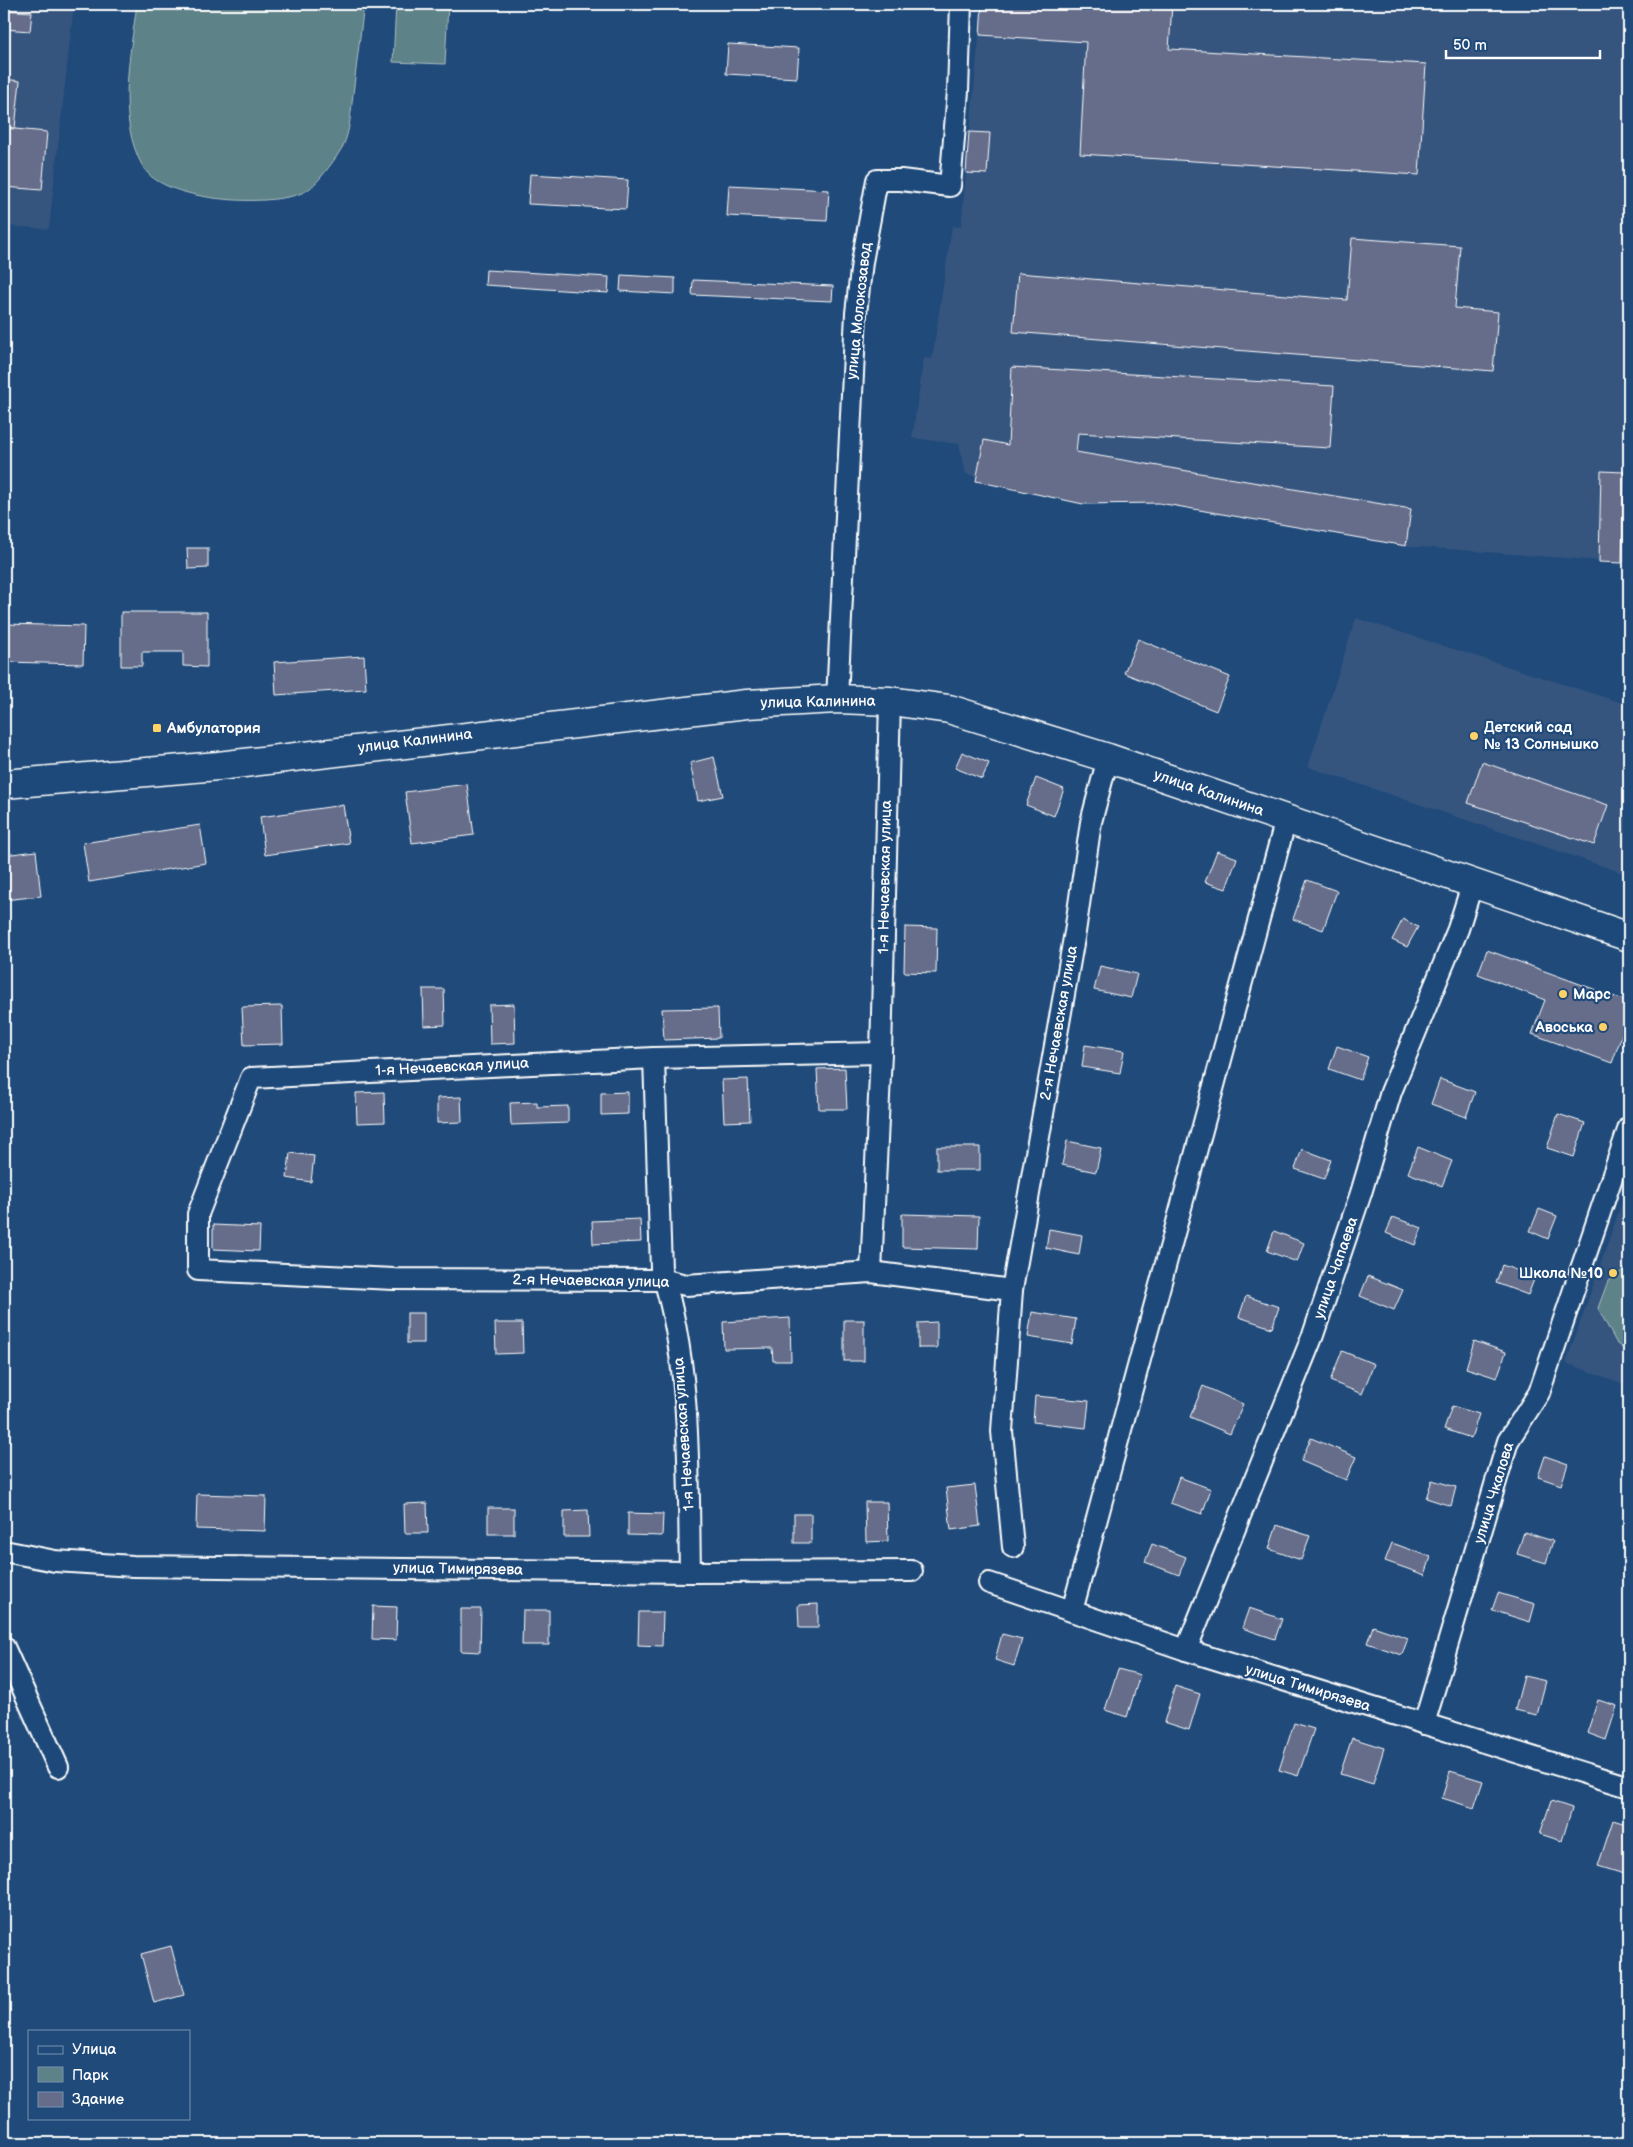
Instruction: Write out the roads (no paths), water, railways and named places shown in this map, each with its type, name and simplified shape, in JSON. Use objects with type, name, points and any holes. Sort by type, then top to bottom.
[{"type":"main road","name":"улица Калинина","points":[[4,784],[218,766],[747,704],[837,699],[890,701],[949,710],[1108,758],[1629,937]]},
{"type":"street","name":"улица Молокозавод","points":[[837,699],[852,365],[856,313],[868,226],[877,180],[901,180],[950,186],[959,82],[961,4]]},
{"type":"street","name":"1-я Нечаевская улица","points":[[871,1272],[882,1053],[890,701]]},
{"type":"street","name":"2-я Нечаевская улица","points":[[1013,1547],[1002,1431],[1012,1290],[1075,932],[1091,822],[1108,758]]},
{"type":"street","points":[[1072,1611],[1286,819]]},
{"type":"street","name":"улица Чапаева","points":[[1186,1650],[1313,1335],[1361,1193],[1392,1092],[1458,929],[1473,882]]},
{"type":"street","name":"1-я Нечаевская улица","points":[[198,1270],[198,1214],[251,1078],[654,1058],[882,1053]]},
{"type":"street","name":"1-я Нечаевская улица","points":[[654,1058],[661,1269],[670,1292],[682,1372],[687,1433],[690,1572]]},
{"type":"street","name":"улица Чкалова","points":[[1424,1724],[1508,1441],[1539,1394],[1629,1127]]},
{"type":"street","name":"2-я Нечаевская улица","points":[[198,1270],[289,1276],[665,1280],[686,1286],[871,1272],[1012,1290]]},
{"type":"street","name":"улица Тимирязева","points":[[4,1551],[55,1561],[133,1566],[690,1572],[912,1571]]},
{"type":"street","name":"улица Тимирязева","points":[[989,1583],[1186,1650],[1629,1787]]},
{"type":"street","points":[[4,1647],[58,1767]]},
{"type":"place","name":"Амбулатория","points":[[157,728]]},
{"type":"place","name":"Детский сад № 13 Солнышко","points":[[1474,736]]},
{"type":"place","name":"Марс","points":[[1563,994]]},
{"type":"place","name":"Авоська","points":[[1603,1027]]},
{"type":"place","name":"Школа №10","points":[[1613,1273]]}]
